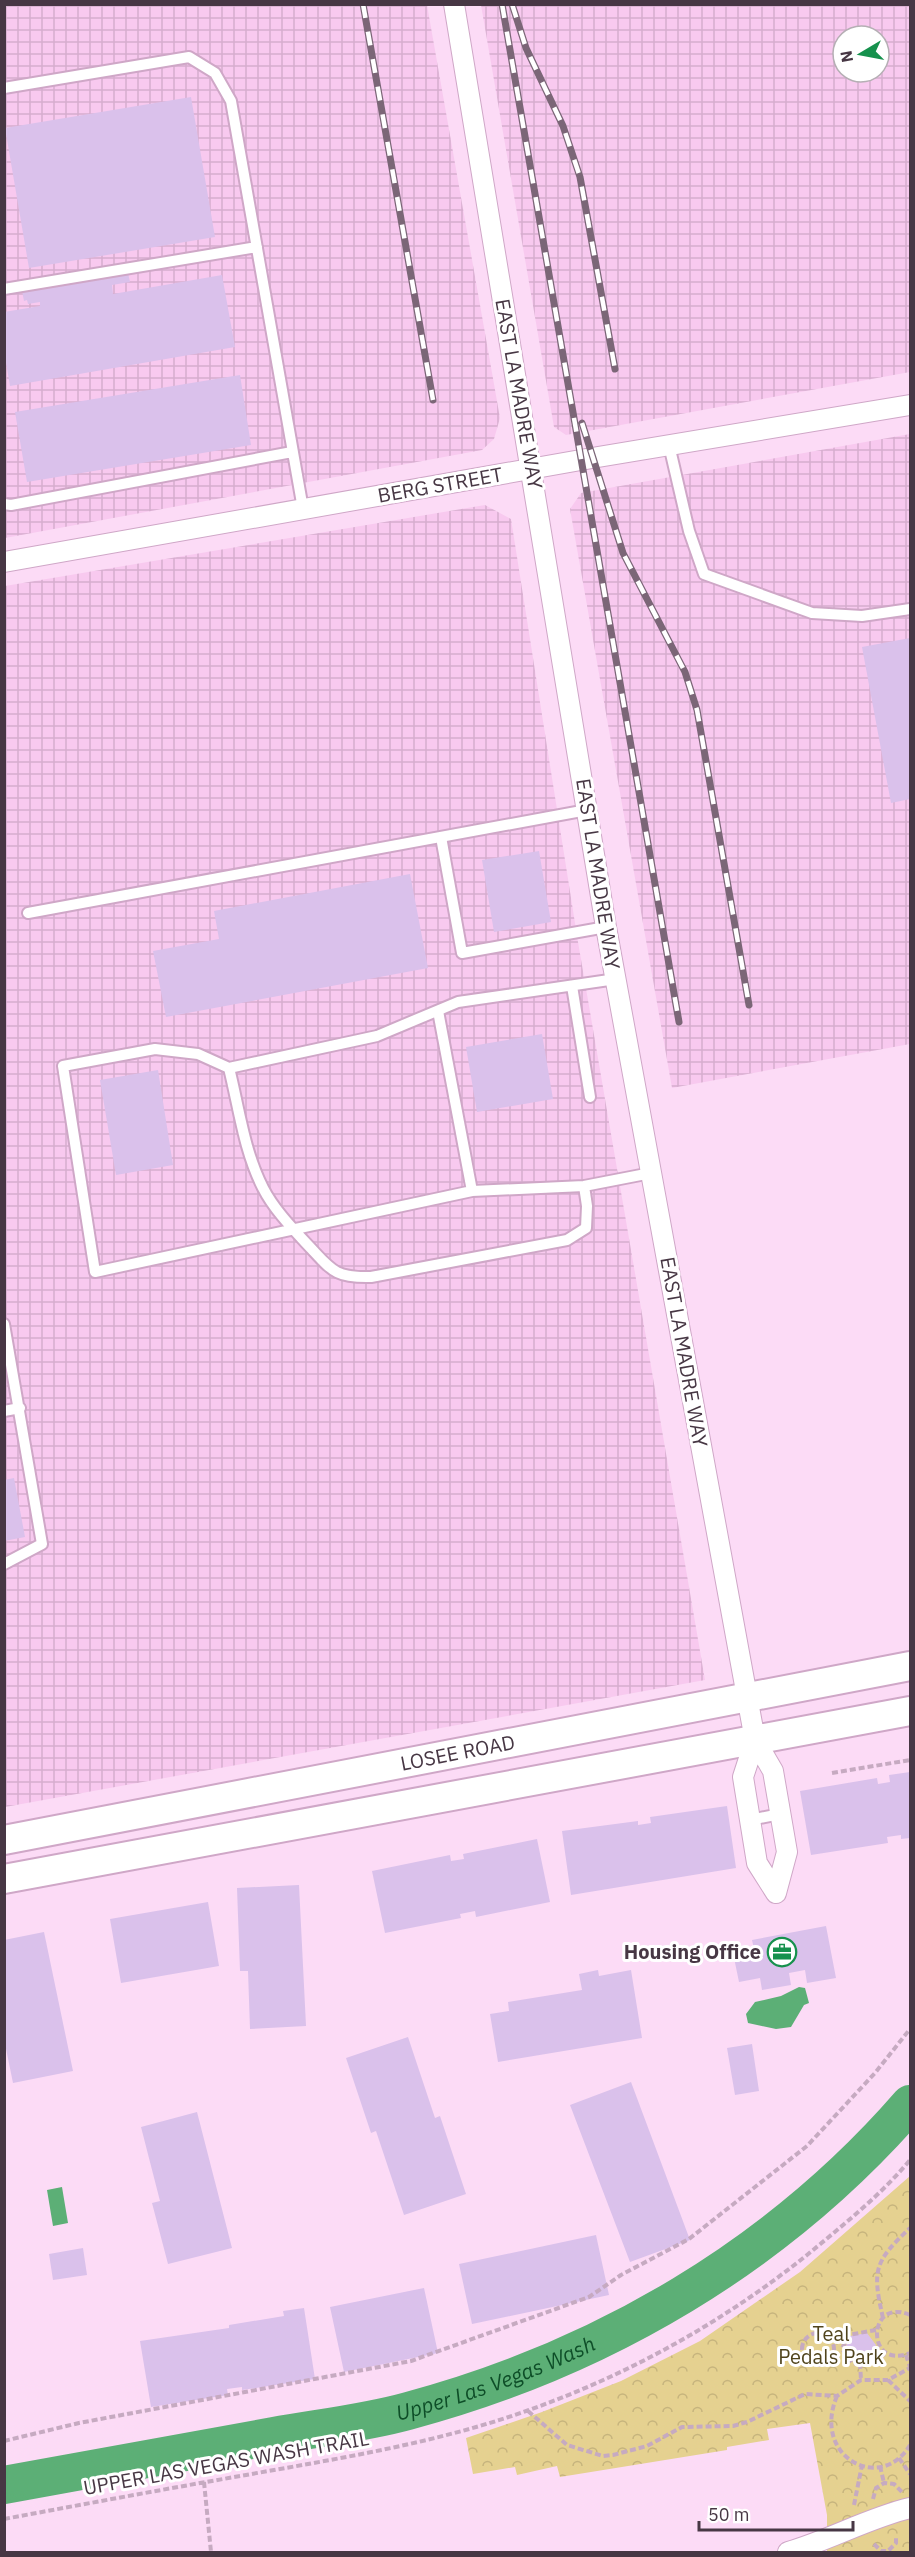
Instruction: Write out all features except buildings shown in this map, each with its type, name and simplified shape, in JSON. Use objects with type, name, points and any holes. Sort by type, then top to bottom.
[{"type":"main road","name":"LOSEE ROAD","points":[[4,1840],[910,1666]]},
{"type":"main road","points":[[4,1879],[910,1711]]},
{"type":"street","name":"EAST LA MADRE WAY","points":[[454,4],[606,927],[755,1740],[773,1771],[787,1852],[776,1893],[757,1863],[743,1777],[755,1740]]},
{"type":"street","name":"BERG STREET","points":[[4,562],[910,405]]},
{"type":"street","points":[[788,2553],[885,2515],[906,2501]]},
{"type":"lane","points":[[4,88],[189,57],[215,73],[231,101],[303,509]]},
{"type":"lane","points":[[4,289],[257,247]]},
{"type":"lane","points":[[669,445],[689,531],[704,574],[812,613],[862,616],[910,609]]},
{"type":"lane","points":[[4,504],[11,505],[292,452]]},
{"type":"lane","points":[[28,913],[587,810]]},
{"type":"lane","points":[[441,837],[462,953],[606,927]]},
{"type":"lane","points":[[616,979],[458,1002],[377,1035],[229,1068],[198,1053],[155,1048],[63,1066],[95,1272],[472,1191],[584,1186],[651,1173]]},
{"type":"lane","points":[[572,986],[590,1097]]},
{"type":"lane","points":[[438,1011],[472,1191]]},
{"type":"lane","points":[[229,1068],[248,1149],[263,1189],[292,1228],[332,1270],[347,1278],[371,1276],[567,1240],[586,1228],[587,1206],[584,1186]]},
{"type":"lane","points":[[4,1324],[42,1544],[4,1564]]},
{"type":"lane","points":[[4,1411],[20,1408]]},
{"type":"lane","points":[[750,1820],[780,1814]]},
{"type":"path","points":[[832,1773],[910,1760]]},
{"type":"path","points":[[4,2440],[79,2422],[411,2361],[589,2297],[621,2275],[689,2239],[797,2153],[875,2073],[910,2029]]},
{"type":"path","name":"UPPER LAS VEGAS WASH TRAIL","points":[[4,2519],[428,2440],[528,2411],[633,2367],[727,2314],[785,2272],[851,2219],[910,2160]]},
{"type":"path","points":[[883,2318],[875,2278],[879,2265],[889,2248],[910,2228]]},
{"type":"path","points":[[528,2411],[567,2445],[603,2456],[647,2446],[682,2427],[733,2426],[747,2422],[805,2394],[837,2396],[861,2380],[888,2380],[910,2368],[908,2354],[896,2356],[887,2353],[879,2344],[876,2330],[883,2318],[897,2312],[910,2315]]},
{"type":"path","points":[[842,2349],[848,2335],[876,2330]]},
{"type":"path","points":[[817,2333],[831,2339],[834,2349],[826,2363],[816,2366],[806,2360],[802,2350],[804,2340],[817,2333]]},
{"type":"path","points":[[834,2349],[842,2349]]},
{"type":"path","points":[[842,2349],[853,2364],[873,2361],[887,2353]]},
{"type":"path","points":[[860,2363],[861,2380]]},
{"type":"path","points":[[888,2380],[910,2402]]},
{"type":"path","points":[[837,2396],[830,2418],[831,2433],[836,2446],[845,2456],[862,2465],[880,2466],[899,2458],[910,2445]]},
{"type":"path","points":[[899,2458],[910,2474]]},
{"type":"path","points":[[854,2506],[862,2465]]},
{"type":"path","points":[[880,2466],[884,2483]]},
{"type":"path","points":[[204,2482],[212,2553]]},
{"type":"path","points":[[873,2500],[876,2488],[884,2483],[894,2484],[906,2501]]},
{"type":"path","points":[[874,2544],[881,2551],[887,2552],[894,2547],[896,2537]]},
{"type":"shaded area","points":[[5,5],[427,5],[500,418],[494,439],[482,450],[5,538]]},
{"type":"shaded area","points":[[481,5],[910,5],[910,372],[566,435],[554,427]]},
{"type":"shaded area","points":[[910,434],[910,1044],[672,1088],[570,509],[581,493]]},
{"type":"shaded area","points":[[485,505],[511,519],[578,942],[705,1680],[5,1807],[5,586]]},
{"type":"shaded area","points":[[799,1987],[805,1988],[809,2003],[804,2005],[791,2027],[776,2029],[748,2023],[746,2014],[755,2002],[781,1996]]},
{"type":"shaded area","points":[[62,2187],[68,2223],[53,2226],[47,2190]]},
{"type":"green space","name":"Teal Pedals Park","points":[[910,2176],[910,2552],[827,2552],[827,2515],[810,2423],[767,2429],[769,2440],[727,2447],[727,2450],[560,2477],[557,2466],[517,2475],[515,2467],[473,2474],[466,2438],[542,2412],[621,2381],[700,2341],[800,2272]]},
{"type":"waterway","name":"Upper Las Vegas Wash","points":[[4,2485],[392,2415],[480,2389],[550,2362],[617,2331],[682,2295],[744,2254],[803,2209],[858,2159],[910,2104]]},
{"type":"railway","points":[[363,4],[433,400]]},
{"type":"railway","points":[[502,4],[679,1022]]},
{"type":"railway","points":[[512,4],[526,48],[563,126],[580,177],[615,369]]},
{"type":"railway","points":[[582,423],[623,553],[685,672],[697,710],[749,1005]]},
{"type":"place","name":"Housing Office","points":[[782,1952]]}]
